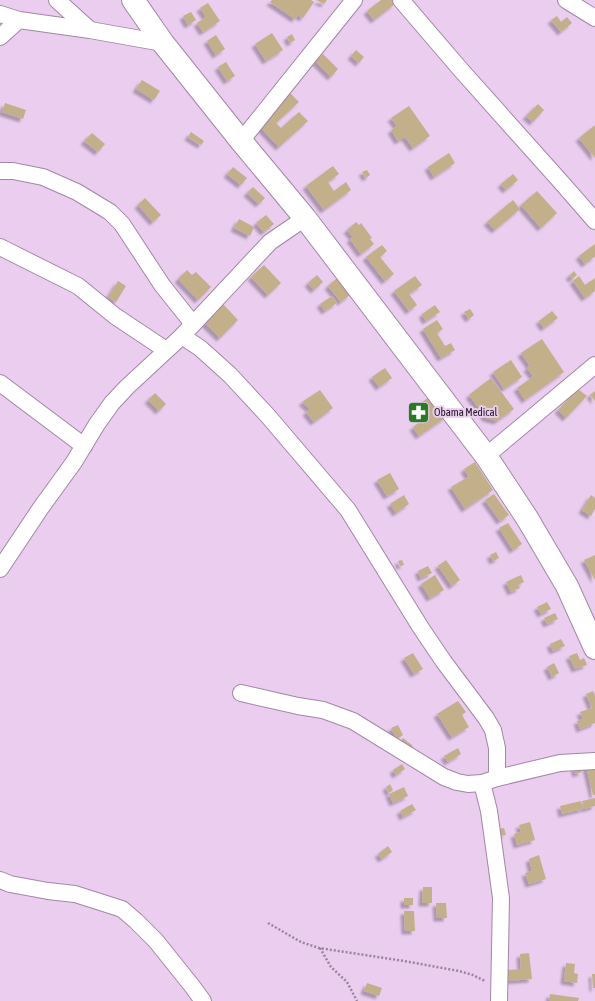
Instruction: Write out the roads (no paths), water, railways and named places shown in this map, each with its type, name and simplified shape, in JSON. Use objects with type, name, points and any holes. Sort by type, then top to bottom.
[{"type":"street","points":[[57,0],[90,30]]},
{"type":"street","points":[[133,0],[163,43],[240,141],[305,218],[486,456],[527,518],[567,586],[595,648]]},
{"type":"street","points":[[240,141],[354,0]]},
{"type":"street","points":[[401,0],[595,221]]},
{"type":"street","points":[[566,0],[595,18]]},
{"type":"street","points":[[0,14],[19,20],[90,30],[163,43]]},
{"type":"street","points":[[0,37],[19,20]]},
{"type":"street","points":[[0,171],[13,171],[43,177],[77,192],[110,212],[122,224],[162,285],[200,348],[230,375],[268,416],[348,510],[432,645],[463,689],[486,718],[492,730],[497,748],[490,780],[488,811],[501,898],[499,995]]},
{"type":"street","points":[[0,569],[112,403],[188,330],[270,242],[305,218]]},
{"type":"street","points":[[0,247],[78,286],[116,316],[166,350]]},
{"type":"street","points":[[486,456],[595,365]]},
{"type":"street","points":[[0,383],[84,446]]},
{"type":"street","points":[[241,693],[298,706],[324,710],[353,722],[444,777],[457,782],[468,784],[560,763],[595,761]]},
{"type":"street","points":[[0,880],[10,884],[75,894],[122,909],[156,941],[203,1001]]},
{"type":"place","name":"Obama Medical","points":[[418,412]]}]
